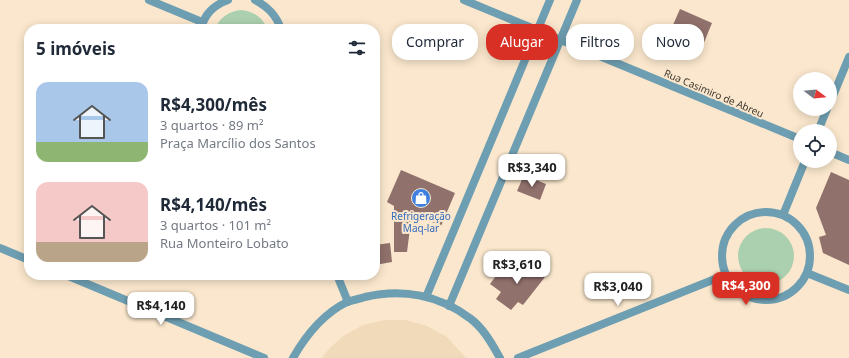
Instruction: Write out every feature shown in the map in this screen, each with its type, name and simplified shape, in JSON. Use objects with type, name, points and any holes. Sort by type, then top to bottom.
[{"type":"street","points":[[149,0],[198,24]]},
{"type":"street","points":[[203,24],[211,10],[228,0]]},
{"type":"street","points":[[255,0],[266,6],[276,16],[280,24]]},
{"type":"street","name":"Rua Casimiro de Abreu","points":[[464,0],[523,24]]},
{"type":"street","points":[[540,24],[550,0]]},
{"type":"street","points":[[449,306],[577,0]]},
{"type":"street","name":"Rua Casimiro de Abreu","points":[[560,40],[793,136]]},
{"type":"street","points":[[837,86],[849,57]]},
{"type":"street","points":[[426,297],[525,60]]},
{"type":"street","points":[[837,155],[849,160]]},
{"type":"street","points":[[783,215],[803,168]]},
{"type":"street","points":[[766,212],[783,215],[796,223],[806,238],[810,255],[807,273],[799,285],[788,294],[775,299],[761,300],[747,296],[735,288],[725,275],[722,262],[723,247],[728,233],[738,222],[751,214],[766,212]]},
{"type":"street","points":[[0,248],[24,258]]},
{"type":"street","points":[[807,273],[849,290]]},
{"type":"street","points":[[518,358],[725,275]]},
{"type":"street","points":[[78,280],[264,358]]},
{"type":"street","points":[[339,280],[348,302]]},
{"type":"street","points":[[293,358],[303,340],[323,318],[348,302],[378,294],[404,292],[426,297],[449,306],[471,320],[488,337],[500,358]]},
{"type":"shaded area","points":[[384,320],[406,320],[427,326],[447,337],[466,358],[322,358],[327,351],[343,336],[363,325]]},
{"type":"green space","points":[[242,10],[250,12],[258,16],[264,24],[218,24],[222,18],[233,12]]},
{"type":"green space","points":[[760,228],[772,228],[782,232],[790,240],[794,250],[794,262],[790,272],[782,280],[772,284],[760,284],[750,280],[742,272],[738,262],[738,250],[742,240],[750,232]]},
{"type":"building","points":[[680,9],[712,23],[704,43],[704,24],[673,24]]},
{"type":"building","name":"Refrigeração Maq-lar","points":[[401,170],[455,193],[441,226],[412,213],[407,252],[394,252],[394,206],[387,202]]},
{"type":"building","points":[[831,172],[849,180],[849,265],[823,253],[819,237],[826,235],[816,208]]},
{"type":"building","points":[[524,175],[546,184],[540,200],[517,191]]},
{"type":"building","points":[[390,243],[392,262],[380,264],[380,244]]},
{"type":"building","points":[[524,262],[545,277],[523,305],[518,302],[511,310],[496,299],[501,292],[490,284],[502,268],[514,277]]},
{"type":"place","name":"Refrigeração Maq-lar","points":[[421,198]]}]
